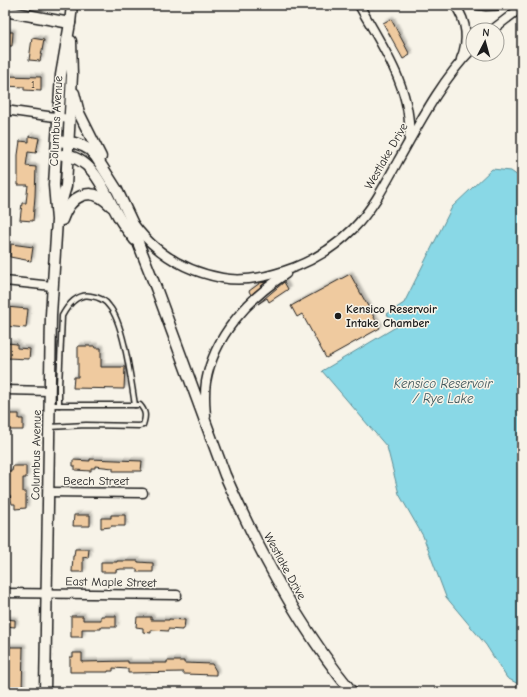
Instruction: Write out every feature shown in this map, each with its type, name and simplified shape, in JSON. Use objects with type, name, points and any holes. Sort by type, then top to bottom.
[{"type":"street","name":"Columbus Avenue","points":[[45,692],[49,426],[55,405],[50,391],[52,286],[57,220],[54,185],[61,75],[72,5]]},
{"type":"street","points":[[359,5],[390,61],[402,89],[409,115],[409,142]]},
{"type":"street","points":[[455,5],[461,13],[466,34],[464,52],[461,61]]},
{"type":"street","points":[[478,5],[511,5]]},
{"type":"street","points":[[503,22],[522,8]]},
{"type":"street","points":[[5,11],[70,23]]},
{"type":"street","name":"Columbus Avenue","points":[[57,220],[66,186],[72,75],[70,23]]},
{"type":"street","name":"Westlake Drive","points":[[213,444],[206,417],[204,400],[205,384],[209,368],[216,351],[235,320],[254,298],[272,283],[340,241],[354,228],[376,200],[433,100],[465,57]]},
{"type":"street","points":[[72,75],[73,90],[79,113],[117,190],[122,213]]},
{"type":"street","points":[[5,110],[69,119]]},
{"type":"street","points":[[57,140],[83,146],[90,150],[96,156],[117,190]]},
{"type":"street","points":[[56,154],[67,155],[89,167],[95,173],[122,213]]},
{"type":"street","points":[[56,237],[68,207],[78,196],[92,194],[99,196],[122,213]]},
{"type":"street","name":"Westlake Drive","points":[[122,213],[152,245],[165,256],[181,265],[212,276],[229,280],[250,280],[270,276],[307,262]]},
{"type":"street","name":"Westlake Drive","points":[[122,213],[139,245],[213,444],[238,505],[281,588],[316,642],[352,692]]},
{"type":"street","points":[[5,281],[52,286]]},
{"type":"street","points":[[5,390],[50,391]]},
{"type":"street","name":"Beech Street","points":[[48,492],[143,493]]},
{"type":"street","name":"East Maple Street","points":[[5,593],[177,595]]},
{"type":"lane","points":[[49,426],[139,426],[143,424],[146,417],[145,410],[140,405],[135,405],[55,405],[59,386],[62,316],[68,306],[76,299],[86,295],[99,298],[109,305],[114,313],[125,351],[135,405]]},
{"type":"water","name":"Kensico Reservoir / Rye Lake","points":[[492,169],[511,171],[522,179],[522,686],[507,678],[486,645],[446,597],[423,536],[399,494],[387,447],[322,371],[396,327],[387,314],[404,303],[452,207]]},
{"type":"building","points":[[391,19],[410,55],[403,59],[383,23]]},
{"type":"building","points":[[5,32],[13,32],[12,46],[5,46]]},
{"type":"building","points":[[32,38],[44,40],[40,61],[29,60]]},
{"type":"building","points":[[5,76],[41,77],[41,91],[24,90],[24,87],[5,86]]},
{"type":"building","points":[[29,136],[39,138],[36,153],[28,152],[26,166],[36,167],[33,221],[20,220],[22,203],[26,203],[28,185],[18,185],[18,155],[20,141],[29,142]]},
{"type":"building","points":[[11,244],[33,247],[31,261],[10,257]]},
{"type":"building","name":"Kensico Reservoir Intake Chamber","points":[[350,274],[380,328],[326,358],[302,314],[297,317],[291,306]]},
{"type":"building","points":[[266,282],[251,295],[249,291],[260,283]]},
{"type":"building","points":[[284,282],[288,289],[287,290],[269,302],[267,298],[258,304]]},
{"type":"building","points":[[6,307],[28,309],[26,328],[5,326]]},
{"type":"building","points":[[7,343],[17,344],[17,348],[30,349],[29,359],[7,358]]},
{"type":"building","points":[[78,346],[95,346],[95,348],[101,348],[101,367],[125,367],[124,389],[73,388],[74,377],[78,377]]},
{"type":"building","points":[[5,414],[19,414],[19,419],[23,419],[23,430],[5,430]]},
{"type":"building","points":[[90,459],[142,461],[141,471],[113,471],[113,468],[95,466],[95,468],[91,468],[91,471],[75,470],[73,460],[90,461]]},
{"type":"building","points":[[13,466],[26,466],[26,478],[23,478],[23,492],[26,492],[26,508],[15,509],[15,504],[12,504],[10,495],[5,495],[5,485],[7,485],[8,471],[12,471]]},
{"type":"building","points":[[74,515],[90,515],[90,526],[73,526]]},
{"type":"building","points":[[111,515],[125,515],[125,526],[101,528],[101,518],[111,518]]},
{"type":"building","points":[[75,549],[89,549],[88,558],[83,557],[83,572],[72,572]]},
{"type":"building","points":[[117,561],[153,563],[153,572],[137,572],[137,569],[121,569],[116,570],[116,572],[101,572],[101,562]]},
{"type":"building","points":[[71,616],[83,616],[83,620],[101,620],[101,616],[116,616],[116,627],[82,629],[82,637],[71,637]]},
{"type":"building","points":[[137,617],[151,617],[151,620],[185,620],[184,629],[168,629],[168,631],[151,630],[151,633],[143,632],[143,628],[136,627]]},
{"type":"building","points":[[5,619],[15,620],[15,627],[5,626]]},
{"type":"building","points":[[5,647],[23,647],[22,692],[5,692]]},
{"type":"building","points":[[73,653],[82,653],[82,662],[128,661],[128,663],[167,663],[167,661],[184,661],[184,663],[212,664],[216,671],[216,675],[183,674],[183,672],[128,673],[128,669],[113,668],[113,671],[108,672],[70,672],[70,657],[73,657]]},
{"type":"place","name":"Kensico Reservoir Intake Chamber","points":[[338,316]]}]
